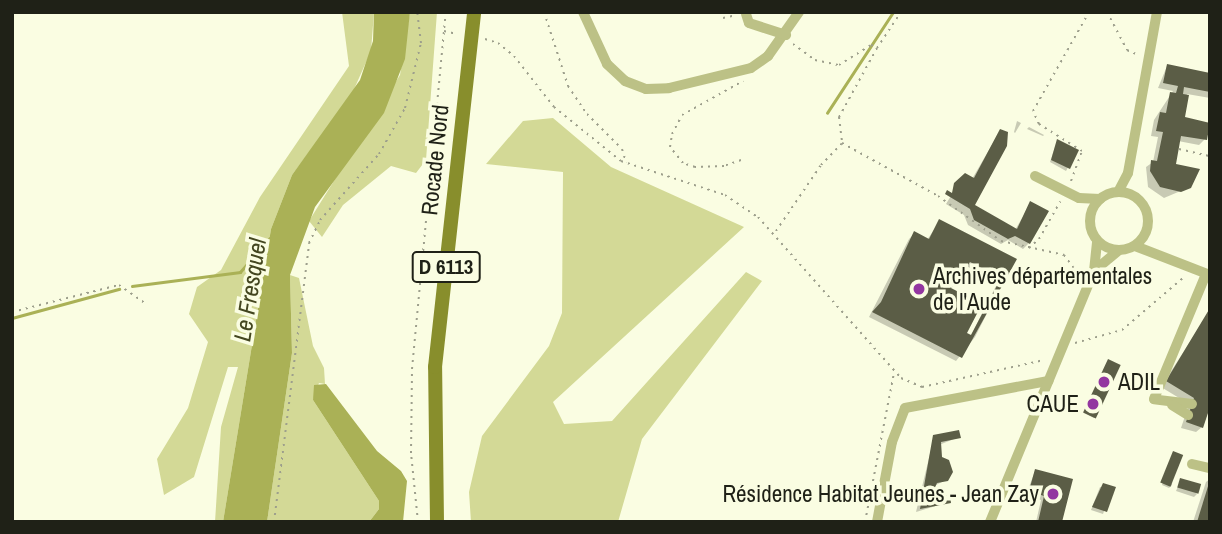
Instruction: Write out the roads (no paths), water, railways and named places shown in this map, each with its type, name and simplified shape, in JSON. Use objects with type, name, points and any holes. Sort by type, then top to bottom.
[{"type":"main road","name":"Rocade Nord","points":[[437,522],[435,367],[474,12]]},
{"type":"street","points":[[583,12],[607,64],[625,81],[646,89],[668,88],[751,68],[786,35],[799,12]]},
{"type":"street","points":[[1118,192],[1128,173],[1157,12]]},
{"type":"street","points":[[746,14],[749,23],[786,35]]},
{"type":"street","points":[[1128,173],[1132,195]]},
{"type":"street","points":[[1035,176],[1079,198],[1100,199],[1118,192],[1132,195],[1145,208],[1148,226],[1158,251]]},
{"type":"street","points":[[990,522],[1094,271],[1097,242],[1090,215],[1079,198]]},
{"type":"street","points":[[1090,215],[1100,199]]},
{"type":"street","points":[[1135,246],[1148,226]]},
{"type":"street","points":[[1097,242],[1118,251]]},
{"type":"street","points":[[1094,271],[1118,251],[1135,246],[1158,251],[1192,269],[1208,274],[1154,400],[1190,409]]},
{"type":"street","points":[[1056,328],[1070,331]]},
{"type":"street","points":[[877,522],[892,442],[905,408],[1048,382]]},
{"type":"street","points":[[1192,464],[1210,468]]},
{"type":"waterway","points":[[827,113],[893,12]]},
{"type":"waterway","name":"Le Fresquel","points":[[132,286],[240,272],[270,238]]},
{"type":"waterway","points":[[12,318],[119,289]]},
{"type":"place","name":"Archives départementales de l'Aude","points":[[919,289]]},
{"type":"place","name":"ADIL","points":[[1104,382]]},
{"type":"place","name":"CAUE","points":[[1093,404]]},
{"type":"place","name":"Résidence Habitat Jeunes - Jean Zay","points":[[1053,494]]}]
